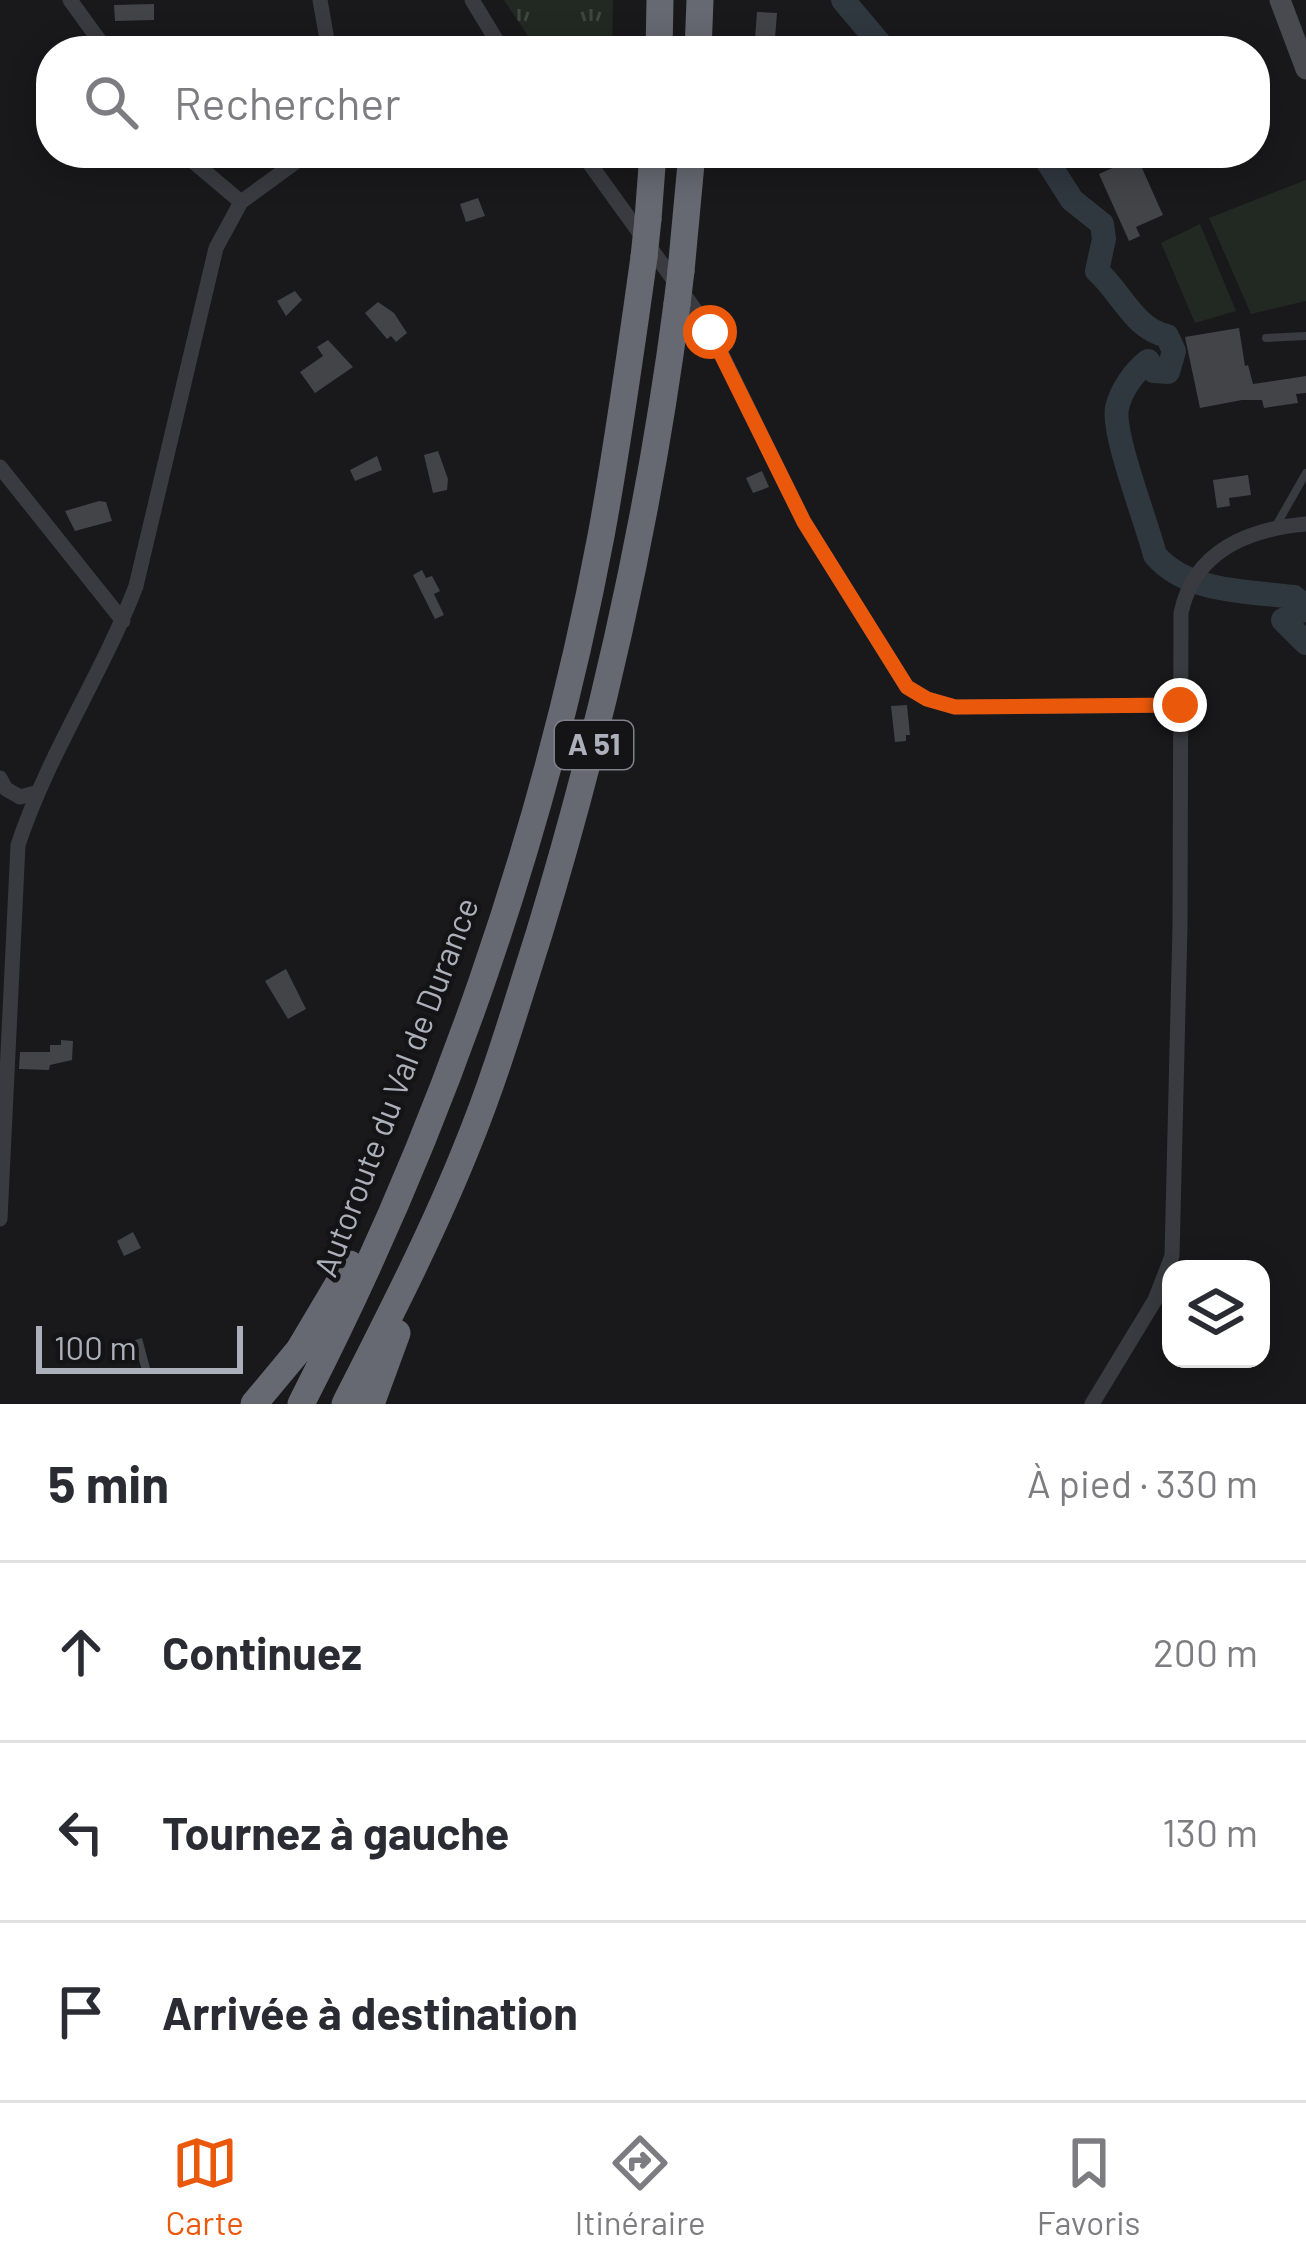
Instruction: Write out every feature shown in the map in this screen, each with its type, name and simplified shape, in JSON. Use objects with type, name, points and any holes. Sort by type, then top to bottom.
[{"type":"highway","points":[[659,36],[660,0]]},
{"type":"highway","points":[[699,36],[700,0]]},
{"type":"highway","name":"Autoroute du Val de Durance","points":[[301,1404],[383,1233],[441,1090],[514,881],[576,651],[615,457],[652,168]]},
{"type":"highway","name":"A 51","points":[[345,1404],[457,1172],[516,1012],[590,762],[640,543],[677,304],[691,168]]},
{"type":"highway","points":[[254,1404],[318,1323],[441,1090]]},
{"type":"highway","points":[[371,1404],[457,1172]]},
{"type":"main road","points":[[1280,0],[1304,62]]},
{"type":"street","points":[[70,0],[96,36]]},
{"type":"street","points":[[320,0],[326,36]]},
{"type":"street","points":[[472,0],[494,36]]},
{"type":"street","points":[[201,168],[241,202]]},
{"type":"street","points":[[0,1219],[18,845],[35,793],[123,621],[136,586],[216,248],[241,202],[287,168]]},
{"type":"street","points":[[593,168],[710,332],[804,522],[907,687],[955,707],[1180,705]]},
{"type":"street","points":[[0,466],[123,621]]},
{"type":"street","points":[[1092,1404],[1155,1300],[1172,1256],[1180,926],[1180,613],[1186,590],[1201,565],[1250,536],[1306,524]]},
{"type":"street","points":[[0,778],[6,789],[20,797],[35,793]]},
{"type":"lane","points":[[1266,338],[1306,336]]},
{"type":"lane","points":[[1275,527],[1306,473]]},
{"type":"green space","points":[[504,0],[613,0],[612,36],[528,36]]},
{"type":"green space","points":[[1306,180],[1306,301],[1251,314],[1209,218]]},
{"type":"green space","points":[[1200,224],[1236,311],[1195,323],[1161,243]]},
{"type":"building","points":[[154,4],[154,20],[115,21],[114,5]]},
{"type":"building","points":[[757,12],[777,13],[775,36],[755,36]]},
{"type":"building","points":[[1112,168],[1142,168],[1163,215],[1136,227],[1140,236],[1129,241],[1099,174]]},
{"type":"building","points":[[478,198],[485,216],[466,222],[460,204]]},
{"type":"building","points":[[295,291],[302,300],[286,316],[277,301]]},
{"type":"building","points":[[378,302],[394,313],[407,333],[396,342],[391,336],[387,339],[365,313]]},
{"type":"building","points":[[1239,328],[1253,384],[1306,376],[1306,393],[1296,394],[1298,403],[1264,408],[1262,400],[1242,400],[1200,408],[1185,337]]},
{"type":"building","points":[[328,340],[353,367],[315,393],[300,372],[323,356],[317,347]]},
{"type":"building","points":[[438,451],[447,490],[433,493],[424,455]]},
{"type":"building","points":[[377,456],[382,470],[355,481],[350,470]]},
{"type":"building","points":[[762,471],[769,487],[753,493],[746,478]]},
{"type":"building","points":[[1248,475],[1251,495],[1229,498],[1230,506],[1217,508],[1213,480]]},
{"type":"building","points":[[106,502],[112,521],[75,531],[65,511]]},
{"type":"building","points":[[422,570],[426,578],[432,576],[440,591],[434,594],[444,615],[435,619],[413,575]]},
{"type":"building","points":[[907,705],[910,735],[906,741],[895,742],[891,706]]},
{"type":"building","points":[[286,969],[306,1009],[288,1019],[265,981]]},
{"type":"building","points":[[61,1040],[73,1041],[72,1060],[50,1065],[49,1070],[19,1069],[20,1052],[50,1052],[50,1045],[61,1045]]},
{"type":"building","points":[[133,1232],[141,1248],[124,1256],[117,1241]]},
{"type":"building","points":[[142,1338],[151,1372],[143,1374],[137,1353],[129,1355],[126,1343]]},
{"type":"waterway","points":[[843,0],[873,36]]},
{"type":"waterway","points":[[1052,168],[1072,200],[1102,224],[1097,271],[1137,318],[1167,336],[1174,351],[1168,372],[1154,371],[1148,361],[1143,365],[1117,408],[1125,458],[1155,555],[1184,577],[1201,583],[1294,597],[1304,605],[1283,620],[1306,643]]},
{"type":"route","points":[[710,332],[804,522],[907,687],[955,707],[1180,705]]}]
